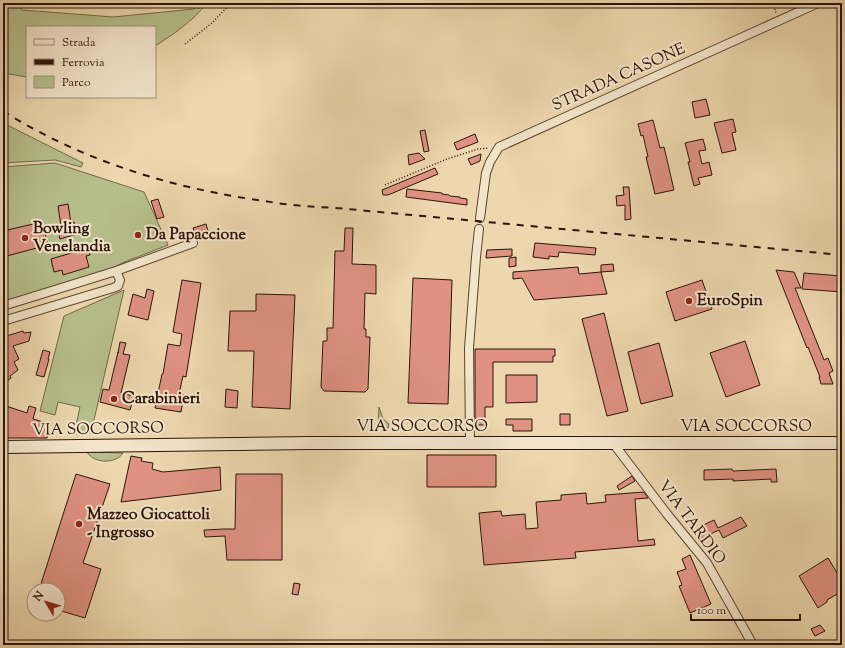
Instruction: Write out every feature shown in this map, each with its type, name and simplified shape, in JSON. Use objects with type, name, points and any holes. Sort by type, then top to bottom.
[{"type":"main road","name":"VIA SOCCORSO","points":[[3,447],[470,443],[842,443]]},
{"type":"street","name":"STRADA CASONE","points":[[499,147],[818,3]]},
{"type":"street","points":[[480,218],[486,173],[490,162],[499,147]]},
{"type":"street","points":[[470,443],[469,348],[479,229]]},
{"type":"street","points":[[3,306],[116,271],[194,244]]},
{"type":"street","points":[[3,321],[118,286],[120,280],[116,271]]},
{"type":"street","name":"VIA TARDIO","points":[[613,443],[667,514],[708,563],[753,645]]},
{"type":"path","points":[[185,44],[212,23],[231,3]]},
{"type":"path","points":[[773,3],[779,20]]},
{"type":"path","points":[[385,185],[447,159],[478,149],[499,147]]},
{"type":"green space","points":[[3,3],[16,3],[22,10],[113,17],[194,9],[200,3],[207,3],[202,10],[176,32],[156,45],[156,26],[26,26],[26,77],[3,73]]},
{"type":"green space","points":[[3,123],[83,163],[81,167],[55,160],[3,163]]},
{"type":"green space","name":"Da Papaccione","points":[[55,163],[144,192],[168,245],[122,263],[110,270],[3,302],[3,167]]},
{"type":"green space","points":[[124,290],[91,433],[74,434],[80,407],[58,402],[55,415],[40,411],[64,316]]},
{"type":"green space","points":[[379,407],[383,419],[389,424],[388,428],[378,428]]},
{"type":"green space","points":[[87,452],[123,453],[120,457],[110,461],[105,461],[95,459]]},
{"type":"building","points":[[706,99],[710,115],[695,118],[692,102]]},
{"type":"building","points":[[733,119],[736,132],[732,133],[736,150],[722,153],[714,123]]},
{"type":"building","points":[[653,120],[660,148],[664,147],[674,190],[655,194],[646,157],[648,157],[643,135],[641,136],[638,124]]},
{"type":"building","points":[[425,130],[429,151],[424,152],[420,131]]},
{"type":"building","points":[[475,134],[478,142],[457,150],[454,143]]},
{"type":"building","points":[[703,139],[706,150],[699,151],[702,164],[709,162],[712,175],[698,178],[700,184],[694,186],[685,143]]},
{"type":"building","points":[[419,153],[425,159],[409,165],[408,155]]},
{"type":"building","points":[[481,154],[480,161],[471,165],[468,159]]},
{"type":"building","points":[[435,168],[438,174],[388,195],[383,195],[382,190]]},
{"type":"building","points":[[623,187],[629,187],[631,219],[625,220],[625,205],[617,206],[616,196],[624,195]]},
{"type":"building","points":[[407,189],[442,193],[460,197],[467,199],[467,205],[406,197]]},
{"type":"building","points":[[158,199],[164,217],[157,219],[151,201]]},
{"type":"building","points":[[68,204],[71,223],[74,222],[77,234],[60,239],[57,227],[61,226],[58,206]]},
{"type":"building","name":"Bowling Venelandia","points":[[42,222],[48,245],[3,257],[3,231]]},
{"type":"building","points":[[206,224],[209,234],[196,238],[193,228]]},
{"type":"building","points":[[345,228],[353,228],[352,264],[376,265],[376,294],[365,293],[364,329],[366,329],[366,337],[370,337],[368,389],[365,392],[324,391],[321,387],[323,341],[327,341],[327,328],[333,328],[335,251],[344,251]]},
{"type":"building","points":[[535,243],[596,248],[595,255],[559,252],[558,257],[549,256],[549,259],[533,257]]},
{"type":"building","points":[[88,248],[90,255],[86,256],[89,267],[63,275],[62,270],[54,272],[51,259]]},
{"type":"building","points":[[512,249],[512,256],[486,258],[487,250]]},
{"type":"building","points":[[516,257],[516,266],[509,267],[509,258]]},
{"type":"building","points":[[613,264],[614,271],[601,272],[601,265]]},
{"type":"building","points":[[578,267],[579,274],[601,272],[607,294],[534,300],[522,278],[513,279],[513,272]]},
{"type":"building","points":[[776,270],[794,272],[801,288],[795,288],[824,360],[828,358],[833,371],[829,373],[833,384],[821,384],[820,377]]},
{"type":"building","points":[[804,273],[842,276],[842,292],[802,289]]},
{"type":"building","points":[[413,278],[452,280],[448,404],[408,403]]},
{"type":"building","points":[[182,280],[201,283],[186,377],[183,376],[179,394],[184,395],[181,412],[155,408],[168,344],[180,346],[182,334],[173,332]]},
{"type":"building","name":"EuroSpin","points":[[702,280],[712,309],[675,321],[666,292]]},
{"type":"building","points":[[147,289],[154,291],[148,320],[128,315],[133,294],[145,298]]},
{"type":"building","points":[[256,294],[295,295],[290,409],[252,407],[254,351],[228,351],[230,311],[256,311]]},
{"type":"building","points":[[604,313],[628,411],[607,416],[582,319]]},
{"type":"building","points":[[23,331],[24,333],[31,332],[29,341],[13,346],[19,359],[14,362],[18,370],[3,384],[3,369],[8,365],[3,351],[3,337]]},
{"type":"building","points":[[745,341],[760,385],[726,397],[710,353]]},
{"type":"building","points":[[120,342],[126,343],[123,354],[130,355],[121,393],[134,396],[130,410],[100,402],[103,389],[109,390]]},
{"type":"building","points":[[659,343],[673,396],[641,404],[628,352]]},
{"type":"building","points":[[475,349],[555,349],[555,356],[553,356],[553,362],[493,362],[493,407],[485,407],[485,425],[475,425]]},
{"type":"building","points":[[43,350],[50,352],[44,377],[36,375]]},
{"type":"building","points":[[506,375],[537,375],[537,402],[506,403]]},
{"type":"building","points":[[226,389],[238,391],[237,408],[225,407]]},
{"type":"building","points":[[3,405],[27,413],[29,406],[36,408],[33,419],[50,424],[47,438],[3,438]]},
{"type":"building","points":[[560,414],[570,414],[570,425],[560,425]]},
{"type":"building","points":[[506,419],[532,419],[532,431],[513,431],[513,425],[506,425]]},
{"type":"building","points":[[427,455],[496,455],[496,487],[427,487]]},
{"type":"building","points":[[131,456],[142,458],[141,461],[153,463],[152,469],[163,472],[220,467],[221,490],[121,502]]},
{"type":"building","points":[[732,469],[733,471],[776,469],[777,482],[771,482],[771,479],[733,481],[733,479],[704,480],[704,470]]},
{"type":"building","name":"Mazzeo Giocattoli - Ingrosso","points":[[76,474],[110,484],[83,563],[101,569],[85,618],[66,612],[66,582],[42,582]]},
{"type":"building","points":[[236,474],[282,474],[282,560],[227,560],[225,536],[205,537],[204,530],[235,529]]},
{"type":"building","points":[[632,476],[635,481],[619,490],[617,486]]},
{"type":"building","points":[[644,492],[648,498],[635,499],[638,541],[654,539],[655,545],[575,552],[576,558],[484,565],[479,513],[501,511],[502,516],[525,514],[526,529],[538,528],[536,502],[561,500],[561,495],[586,493],[587,504],[606,502],[605,495]]},
{"type":"building","points":[[741,517],[747,526],[723,538],[719,530],[702,538],[697,528],[714,520],[718,528]]},
{"type":"building","points":[[690,555],[711,604],[690,613],[679,586],[682,585],[677,572],[686,569],[682,559]]},
{"type":"building","points":[[828,558],[842,581],[842,591],[827,600],[827,602],[818,608],[799,576]]},
{"type":"building","points":[[294,583],[300,584],[298,595],[292,594]]},
{"type":"building","points":[[820,625],[825,631],[815,636],[811,629]]},
{"type":"railway","points":[[3,111],[53,139],[106,162],[161,180],[239,197],[297,205],[842,255]]},
{"type":"place","name":"Da Papaccione","points":[[138,235]]},
{"type":"place","name":"Bowling Venelandia","points":[[25,238]]},
{"type":"place","name":"EuroSpin","points":[[689,301]]},
{"type":"place","name":"Carabinieri","points":[[114,399]]},
{"type":"place","name":"Mazzeo Giocattoli - Ingrosso","points":[[79,524]]}]
